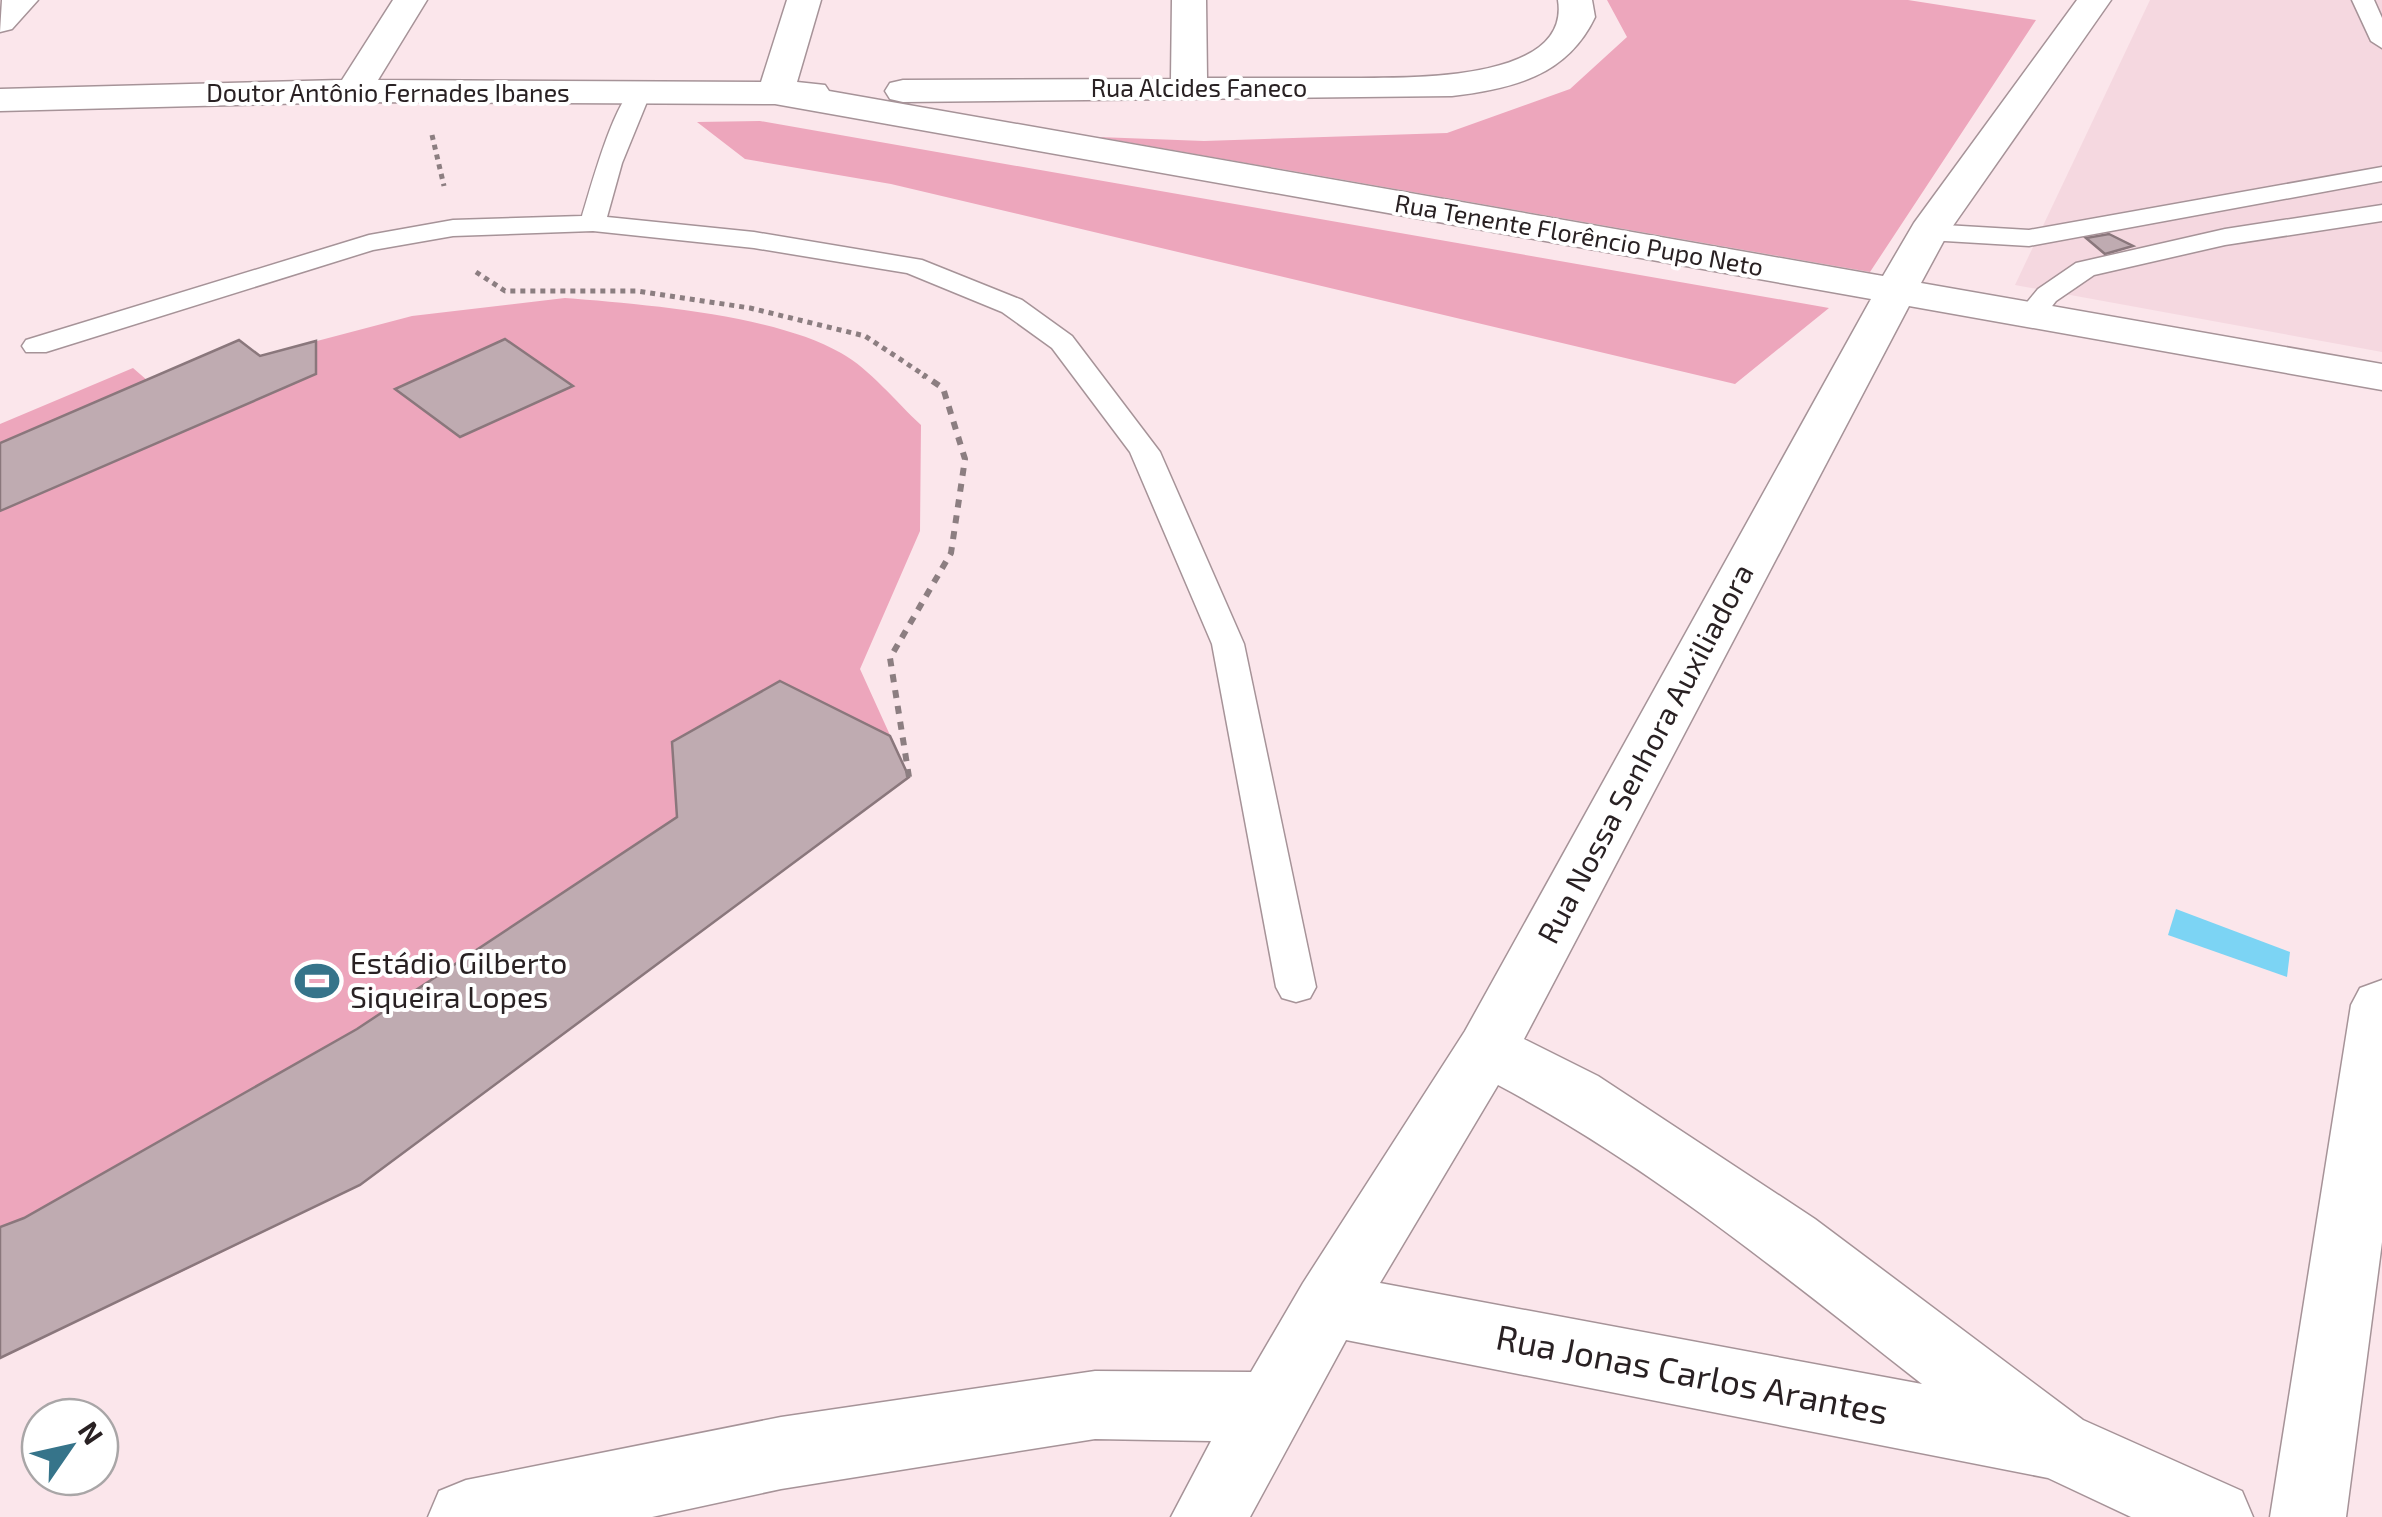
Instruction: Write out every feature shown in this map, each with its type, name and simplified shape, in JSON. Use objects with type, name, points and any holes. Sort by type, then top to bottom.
[{"type":"street","points":[[0,22],[21,0]]},
{"type":"street","points":[[353,91],[410,0]]},
{"type":"street","points":[[776,94],[804,0]]},
{"type":"street","points":[[1188,0],[1189,86]]},
{"type":"street","name":"Rua Alcides Faneco","points":[[776,94],[1189,86],[1413,88],[1476,82],[1524,70],[1563,44],[1578,17],[1574,0]]},
{"type":"street","name":"Rua Nossa Senhora Auxiliadora","points":[[1209,1517],[1328,1305],[1488,1049],[1928,232],[2086,1]]},
{"type":"street","name":"Doutor Antônio Fernades Ibanes","points":[[0,100],[353,91],[776,94]]},
{"type":"street","name":"Rua Tenente Florêncio Pupo Neto","points":[[776,94],[2382,377]]},
{"type":"street","points":[[2308,1517],[2382,1005]]},
{"type":"street","name":"Rua Jonas Carlos Arantes","points":[[1488,1049],[1575,1095],[1791,1240],[2057,1445],[2215,1517]]},
{"type":"street","name":"Rua Jonas Carlos Arantes","points":[[1328,1305],[2057,1445]]},
{"type":"street","points":[[466,1517],[509,1512],[780,1453],[1095,1405],[1271,1407]]},
{"type":"lane","points":[[2363,0],[2382,41]]},
{"type":"lane","points":[[594,223],[610,163],[639,92]]},
{"type":"lane","points":[[1928,232],[2029,238],[2382,174]]},
{"type":"lane","points":[[2029,317],[2047,295],[2085,269],[2225,237],[2382,213]]},
{"type":"lane","points":[[36,346],[369,244],[453,228],[594,223],[754,240],[914,266],[1012,306],[1062,342],[1094,378],[1145,452],[1228,644],[1296,987]]},
{"type":"path","points":[[431,128],[458,261],[505,291],[637,291],[750,308],[864,336],[944,388],[966,459],[951,554],[890,658],[908,776]]},
{"type":"shaded area","points":[[1607,0],[1908,0],[2036,20],[1870,272],[1098,137],[1204,141],[1447,133],[1570,89],[1627,37]]},
{"type":"shaded area","points":[[2150,0],[2382,0],[2382,352],[2015,285]]},
{"type":"shaded area","points":[[760,121],[1829,308],[1735,384],[891,184],[745,159],[697,122]]},
{"type":"shaded area","name":"Estádio Gilberto Siqueira Lopes","points":[[565,298],[745,320],[814,340],[862,368],[921,425],[920,531],[860,669],[909,777],[360,1185],[169,1278],[0,1339],[0,424],[133,368],[148,381],[239,340],[260,356],[412,316]]},
{"type":"water","points":[[2176,909],[2290,952],[2287,977],[2168,935]]},
{"type":"building","points":[[2109,234],[2133,246],[2105,254],[2086,238]]},
{"type":"building","points":[[505,339],[573,386],[460,437],[395,389]]},
{"type":"building","points":[[239,340],[260,356],[316,341],[316,374],[0,511],[0,443]]},
{"type":"building","points":[[780,681],[890,736],[909,777],[360,1185],[0,1358],[0,1227],[24,1218],[357,1029],[677,817],[672,742]]},
{"type":"place","name":"Estádio Gilberto Siqueira Lopes","points":[[317,981]]}]
